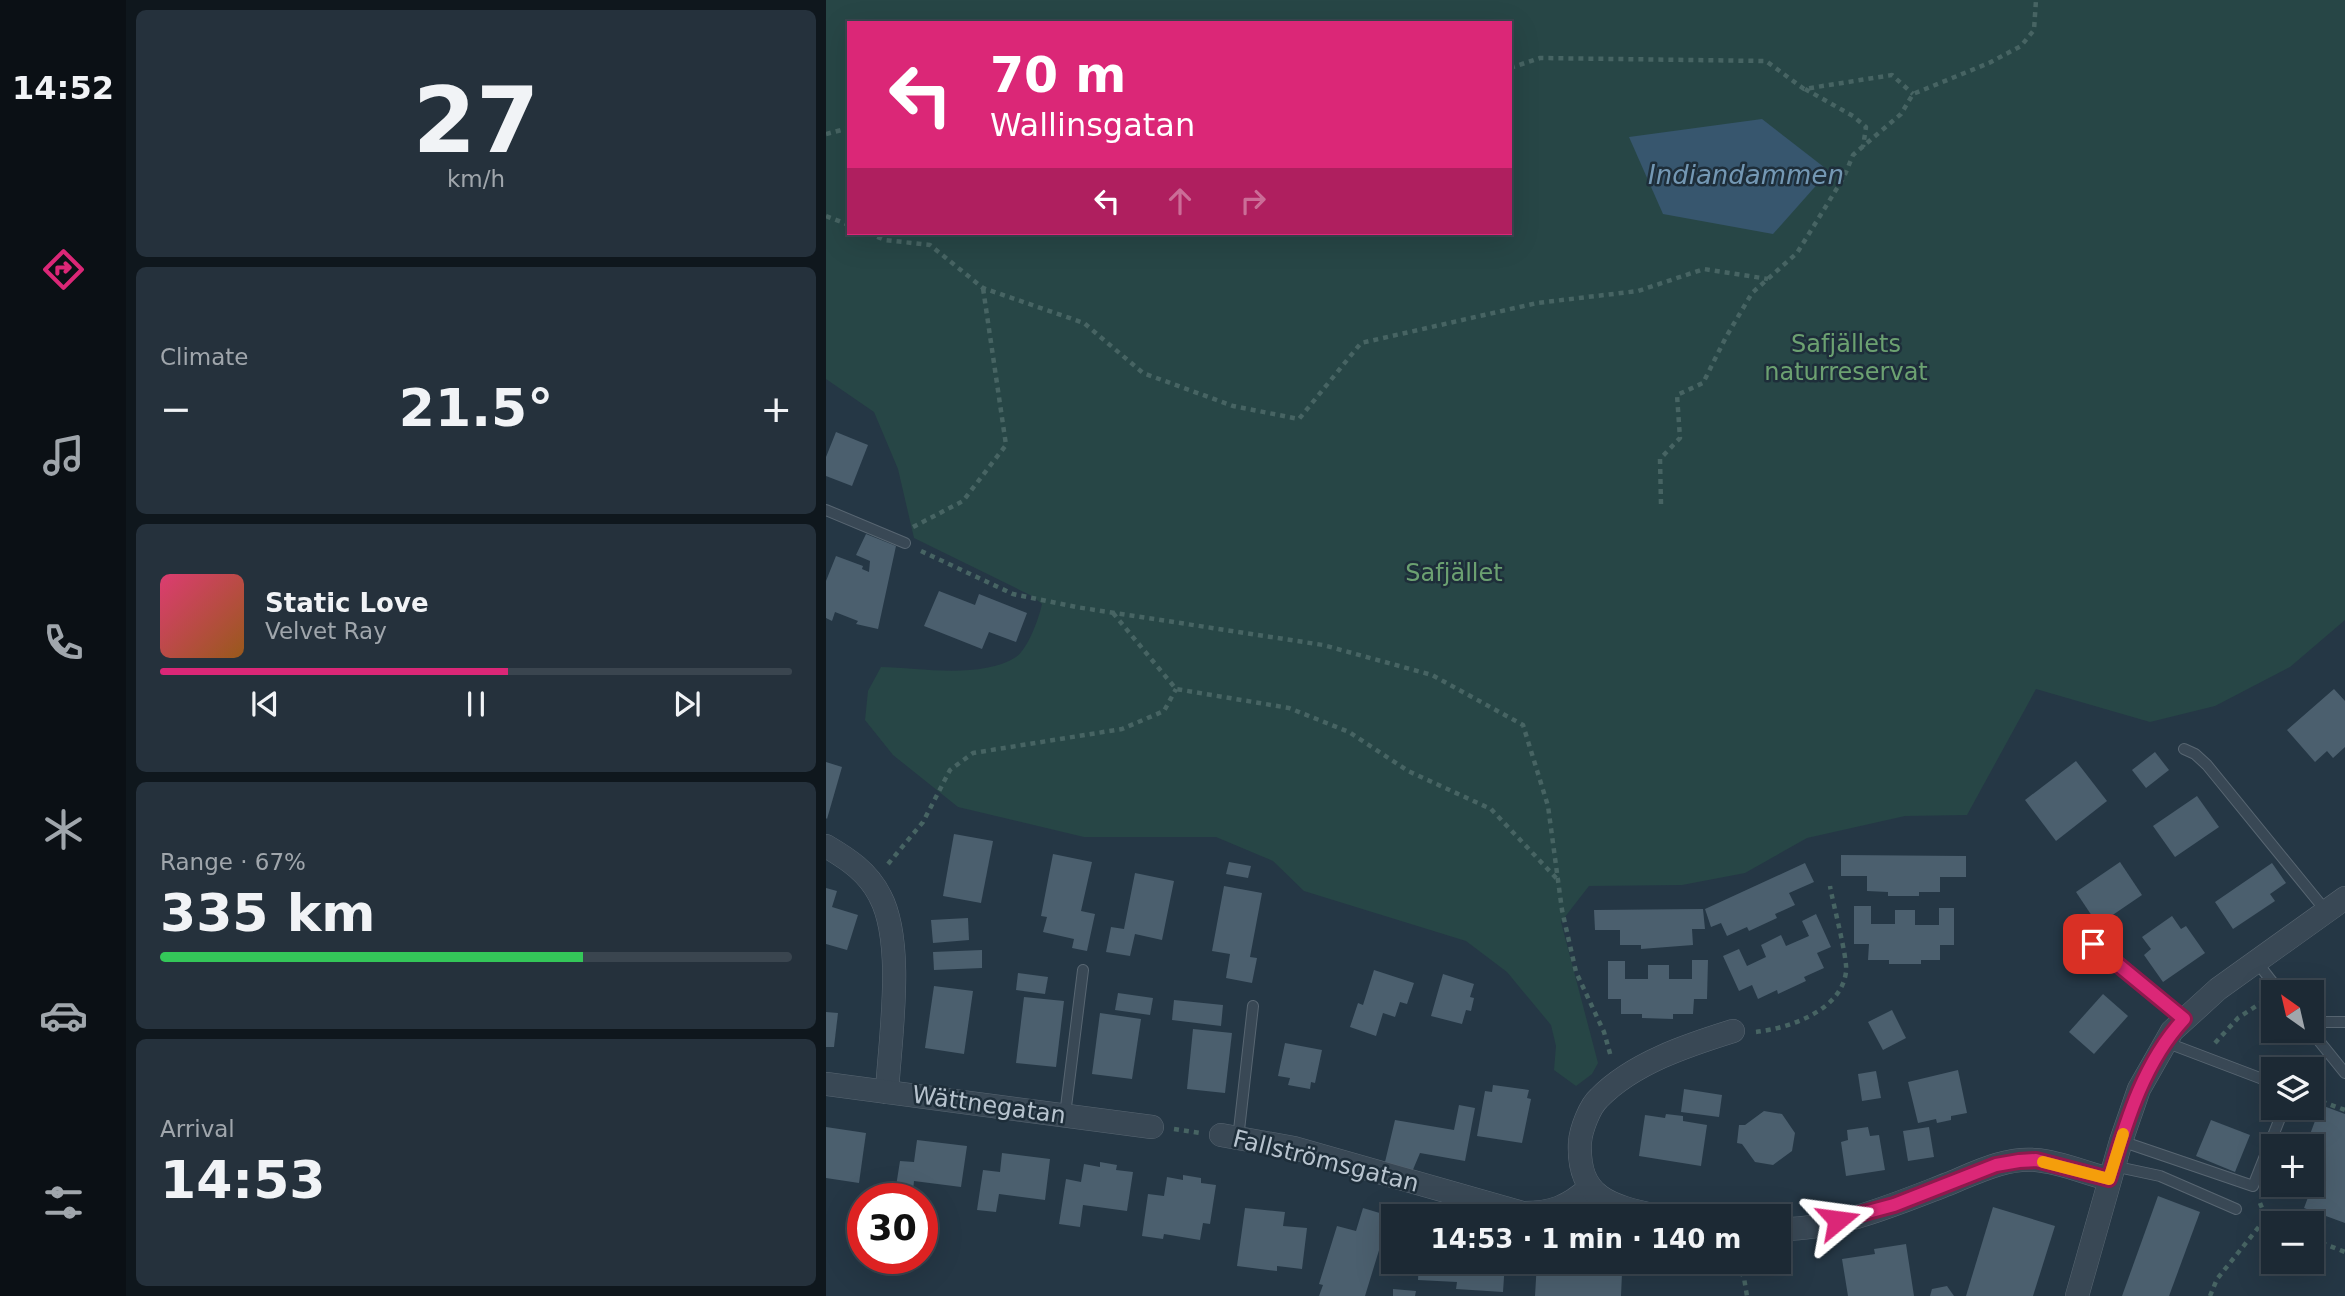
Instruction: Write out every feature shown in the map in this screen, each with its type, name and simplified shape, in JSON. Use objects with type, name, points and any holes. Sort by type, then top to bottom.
[{"type":"street","points":[[826,846],[850,860],[870,880],[881,896],[893,942],[887,1092]]},
{"type":"street","points":[[2077,1296],[2121,1140],[2139,1089],[2165,1042],[2184,1019],[2256,961],[2335,904]]},
{"type":"street","points":[[1618,1204],[1589,1188],[1581,1171],[1580,1135],[1597,1099],[1641,1068],[1695,1043],[1733,1031]]},
{"type":"street","name":"Wättnegatan","points":[[826,1084],[1152,1127]]},
{"type":"street","name":"Fallströmsgatan","points":[[1230,1137],[1294,1148],[1523,1213],[1546,1213],[1562,1208],[1589,1188]]},
{"type":"street","points":[[1791,1227],[1838,1220],[1894,1205],[1996,1165],[2019,1161],[2036,1160],[2111,1172]]},
{"type":"lane","points":[[826,510],[905,543]]},
{"type":"lane","points":[[2184,749],[2195,754],[2207,765],[2335,904]]},
{"type":"lane","points":[[2093,944],[2184,1019]]},
{"type":"lane","points":[[2256,961],[2271,980]]},
{"type":"lane","points":[[1065,1115],[1083,970]]},
{"type":"lane","points":[[1230,1137],[1253,1006]]},
{"type":"lane","points":[[2324,1022],[2345,1022]]},
{"type":"lane","points":[[2165,1042],[2261,1078]]},
{"type":"lane","points":[[2321,1043],[2345,1073]]},
{"type":"lane","points":[[2121,1140],[2253,1186],[2279,1120]]},
{"type":"lane","points":[[2111,1172],[2160,1176],[2236,1209]]},
{"type":"path","points":[[1661,504],[1660,459],[1679,438],[1677,396],[1703,383],[1752,293],[1797,253],[1844,177],[1853,156],[1901,114],[1913,94],[1989,63],[2021,46],[2034,30],[2036,0]]},
{"type":"path","points":[[1512,67],[1540,58],[1766,61],[1804,89],[1853,116],[1866,128],[1863,147]]},
{"type":"path","points":[[1804,89],[1892,75],[1913,94]]},
{"type":"path","points":[[826,134],[847,129]]},
{"type":"path","points":[[826,216],[847,224]]},
{"type":"path","points":[[872,235],[886,240],[930,245],[984,288],[1084,323],[1143,373],[1233,406],[1299,419],[1361,343],[1536,303],[1638,291],[1704,269],[1768,279]]},
{"type":"path","points":[[892,538],[963,501],[1006,445],[984,288]]},
{"type":"path","points":[[905,543],[1013,594],[1113,613],[1323,645],[1432,675],[1523,724],[1548,806],[1558,880],[1576,972],[1604,1032]]},
{"type":"path","points":[[1113,613],[1176,689],[1289,708],[1349,732],[1408,771],[1491,809],[1558,880]]},
{"type":"path","points":[[870,880],[894,860],[923,822],[950,770],[973,753],[1122,729],[1164,711],[1176,689]]},
{"type":"path","points":[[1733,1031],[1776,1030],[1801,1021],[1825,1006],[1839,990],[1846,971],[1830,887]]},
{"type":"path","points":[[2202,1056],[2238,1018],[2261,1003]]},
{"type":"path","points":[[2324,1102],[2345,1110]]},
{"type":"path","points":[[1152,1127],[1230,1137]]},
{"type":"path","points":[[2253,1186],[2263,1211]]},
{"type":"path","points":[[2210,1296],[2217,1279],[2261,1223]]},
{"type":"path","points":[[2324,1244],[2345,1252]]},
{"type":"path","points":[[1742,1274],[1747,1296]]},
{"type":"green space","name":"Safjället","points":[[826,0],[2345,0],[2345,620],[2290,667],[2215,706],[2150,722],[2036,689],[1967,815],[1905,816],[1807,838],[1745,873],[1682,885],[1589,886],[1561,922],[1598,1063],[1592,1074],[1576,1086],[1554,1070],[1556,1046],[1551,1025],[1507,972],[1466,941],[1304,891],[1273,861],[1216,837],[1084,837],[958,807],[893,755],[865,720],[868,691],[881,667],[950,671],[1002,664],[1016,657],[1025,647],[1036,625],[1042,604],[1032,596],[914,538],[898,469],[874,412],[826,379]]},
{"type":"water","name":"Indiandammen","points":[[1762,119],[1829,171],[1773,234],[1663,214],[1629,137]]},
{"type":"building","points":[[836,432],[868,445],[852,486],[826,476],[826,457]]},
{"type":"building","points":[[866,534],[896,546],[878,629],[856,624],[858,621],[835,612],[832,621],[826,618],[826,581],[836,556],[863,566],[862,569],[869,572],[870,561],[856,555]]},
{"type":"building","points":[[939,591],[975,605],[979,594],[1027,613],[1016,642],[989,632],[982,649],[924,626]]},
{"type":"building","points":[[2334,689],[2345,701],[2345,747],[2333,758],[2327,751],[2315,762],[2287,730]]},
{"type":"building","points":[[2155,752],[2169,770],[2146,788],[2132,770]]},
{"type":"building","points":[[2076,761],[2107,801],[2056,841],[2025,800]]},
{"type":"building","points":[[826,762],[842,767],[827,819],[826,818]]},
{"type":"building","points":[[2197,796],[2219,827],[2175,857],[2153,826]]},
{"type":"building","points":[[954,834],[993,841],[981,903],[943,896]]},
{"type":"building","points":[[1053,854],[1092,862],[1081,911],[1095,914],[1087,951],[1072,948],[1074,939],[1043,932],[1047,917],[1041,916]]},
{"type":"building","points":[[1841,855],[1966,856],[1966,877],[1940,877],[1940,892],[1919,892],[1919,896],[1888,896],[1888,892],[1867,891],[1867,876],[1841,876]]},
{"type":"building","points":[[1229,862],[1251,866],[1248,878],[1226,874]]},
{"type":"building","points":[[2120,862],[2142,895],[2098,925],[2076,892]]},
{"type":"building","points":[[1805,863],[1814,882],[1789,893],[1795,905],[1775,914],[1777,918],[1749,931],[1747,927],[1727,936],[1721,923],[1711,927],[1705,909]]},
{"type":"building","points":[[2272,863],[2286,883],[2270,894],[2275,901],[2233,929],[2215,902]]},
{"type":"building","points":[[1135,873],[1174,881],[1162,940],[1135,934],[1130,956],[1106,952],[1111,927],[1124,929]]},
{"type":"building","points":[[1224,886],[1262,893],[1250,957],[1257,958],[1252,983],[1226,978],[1230,954],[1212,951]]},
{"type":"building","points":[[826,888],[837,891],[832,907],[858,915],[847,950],[826,944]]},
{"type":"building","points":[[1854,906],[1871,906],[1871,924],[1895,924],[1895,910],[1915,910],[1915,925],[1939,925],[1939,908],[1954,908],[1954,945],[1940,945],[1940,960],[1921,960],[1921,964],[1889,964],[1889,960],[1868,960],[1869,944],[1854,944]]},
{"type":"building","points":[[1703,909],[1705,929],[1692,929],[1693,945],[1641,949],[1641,945],[1620,945],[1620,930],[1595,930],[1594,910]]},
{"type":"building","points":[[1816,914],[1831,947],[1817,953],[1824,968],[1804,977],[1806,981],[1778,994],[1777,990],[1758,999],[1752,985],[1739,991],[1723,956],[1739,949],[1747,966],[1766,957],[1761,945],[1781,935],[1786,946],[1809,936],[1802,921]]},
{"type":"building","points":[[2172,916],[2181,929],[2186,926],[2205,953],[2163,982],[2144,955],[2151,949],[2142,937]]},
{"type":"building","points":[[968,918],[969,940],[933,943],[931,920]]},
{"type":"building","points":[[982,950],[982,968],[934,970],[933,952]]},
{"type":"building","points":[[1692,960],[1708,960],[1707,999],[1694,999],[1693,1014],[1673,1014],[1673,1019],[1642,1018],[1642,1014],[1621,1014],[1621,999],[1608,999],[1608,961],[1625,961],[1625,979],[1648,979],[1648,965],[1669,965],[1669,979],[1692,979]]},
{"type":"building","points":[[1374,970],[1414,983],[1407,1004],[1400,1002],[1395,1017],[1383,1013],[1376,1036],[1350,1027],[1358,1003],[1363,1005]]},
{"type":"building","points":[[1018,973],[1048,977],[1045,994],[1016,990]]},
{"type":"building","points":[[1443,974],[1474,984],[1470,997],[1474,998],[1471,1011],[1466,1010],[1462,1024],[1431,1016]]},
{"type":"building","points":[[934,986],[973,991],[964,1054],[925,1048]]},
{"type":"building","points":[[1118,993],[1153,998],[1150,1015],[1115,1010]]},
{"type":"building","points":[[2103,994],[2128,1016],[2094,1054],[2069,1032]]},
{"type":"building","points":[[1024,997],[1064,1001],[1056,1067],[1016,1063]]},
{"type":"building","points":[[1174,1000],[1223,1005],[1221,1026],[1172,1020]]},
{"type":"building","points":[[1892,1010],[1906,1038],[1883,1050],[1868,1022]]},
{"type":"building","points":[[826,1012],[838,1013],[834,1047],[826,1047]]},
{"type":"building","points":[[1100,1013],[1141,1019],[1132,1079],[1092,1074]]},
{"type":"building","points":[[1193,1029],[1232,1033],[1225,1093],[1187,1089]]},
{"type":"building","points":[[1285,1043],[1322,1050],[1315,1083],[1311,1082],[1310,1089],[1288,1085],[1290,1078],[1278,1076]]},
{"type":"building","points":[[1958,1070],[1967,1113],[1951,1116],[1951,1120],[1937,1123],[1936,1119],[1918,1123],[1908,1082]]},
{"type":"building","points":[[1876,1071],[1881,1098],[1862,1101],[1858,1074]]},
{"type":"building","points":[[1493,1085],[1529,1090],[1527,1098],[1531,1099],[1522,1143],[1477,1136],[1485,1091],[1492,1092]]},
{"type":"building","points":[[1684,1089],[1722,1095],[1719,1117],[1681,1112]]},
{"type":"building","points":[[1459,1105],[1475,1108],[1465,1161],[1420,1153],[1412,1172],[1385,1162],[1395,1120],[1454,1130]]},
{"type":"building","points":[[2324,1106],[2345,1114],[2345,1223],[2324,1215],[2324,1211],[2304,1208],[2308,1197],[2324,1197],[2324,1134],[2310,1134],[2315,1120],[2324,1120]]},
{"type":"building","points":[[1764,1111],[1782,1114],[1795,1133],[1792,1151],[1773,1165],[1755,1162],[1742,1144],[1737,1143],[1739,1125],[1745,1125]]},
{"type":"building","points":[[1666,1114],[1683,1116],[1683,1121],[1707,1125],[1701,1166],[1639,1156],[1645,1115],[1665,1118]]},
{"type":"building","points":[[2211,1120],[2250,1135],[2235,1172],[2196,1156]]},
{"type":"building","points":[[826,1127],[866,1133],[859,1183],[826,1178]]},
{"type":"building","points":[[1868,1127],[1870,1136],[1879,1135],[1885,1170],[1846,1176],[1841,1142],[1848,1140],[1847,1130]]},
{"type":"building","points":[[1929,1127],[1934,1157],[1908,1161],[1903,1131]]},
{"type":"building","points":[[917,1140],[967,1146],[961,1187],[914,1181],[897,1183],[900,1161],[914,1162]]},
{"type":"building","points":[[1002,1153],[1050,1159],[1045,1200],[999,1194],[996,1212],[977,1210],[983,1170],[1000,1172]]},
{"type":"building","points":[[1100,1162],[1117,1165],[1116,1170],[1133,1172],[1127,1211],[1083,1205],[1080,1227],[1059,1224],[1066,1179],[1081,1182],[1084,1164],[1100,1167]]},
{"type":"building","points":[[1183,1175],[1201,1178],[1201,1183],[1216,1185],[1210,1224],[1203,1223],[1200,1240],[1164,1234],[1163,1239],[1142,1236],[1148,1194],[1164,1196],[1167,1177],[1183,1180]]},
{"type":"building","points":[[2158,1196],[2200,1212],[2169,1296],[2122,1296]]},
{"type":"building","points":[[1993,1207],[2055,1226],[2033,1296],[1966,1296]]},
{"type":"building","points":[[1245,1208],[1285,1212],[1283,1226],[1307,1228],[1302,1269],[1277,1266],[1277,1271],[1237,1266]]},
{"type":"building","points":[[1363,1208],[1381,1213],[1381,1247],[1365,1296],[1319,1296],[1323,1285],[1319,1284],[1337,1226],[1356,1231]]},
{"type":"building","points":[[1906,1244],[1914,1296],[1848,1296],[1842,1259],[1875,1254],[1874,1249]]},
{"type":"building","points":[[1418,1274],[1504,1274],[1503,1292],[1456,1289],[1457,1282],[1418,1280]]},
{"type":"building","points":[[1536,1274],[1622,1274],[1621,1296],[1535,1296]]},
{"type":"building","points":[[1947,1286],[1954,1296],[1930,1296],[1932,1289]]},
{"type":"building","points":[[1393,1289],[1416,1291],[1415,1296],[1393,1296]]},
{"type":"slow traffic","points":[[2043,1162],[2109,1179],[2123,1134]]},
{"type":"route","points":[[1838,1220],[1894,1205],[1996,1165],[2019,1161],[2036,1160],[2109,1179],[2139,1089],[2172,1031],[2184,1019],[2093,944]]},
{"type":"park label","name":"Safjällets naturreservat","points":[[1846,358]]}]
